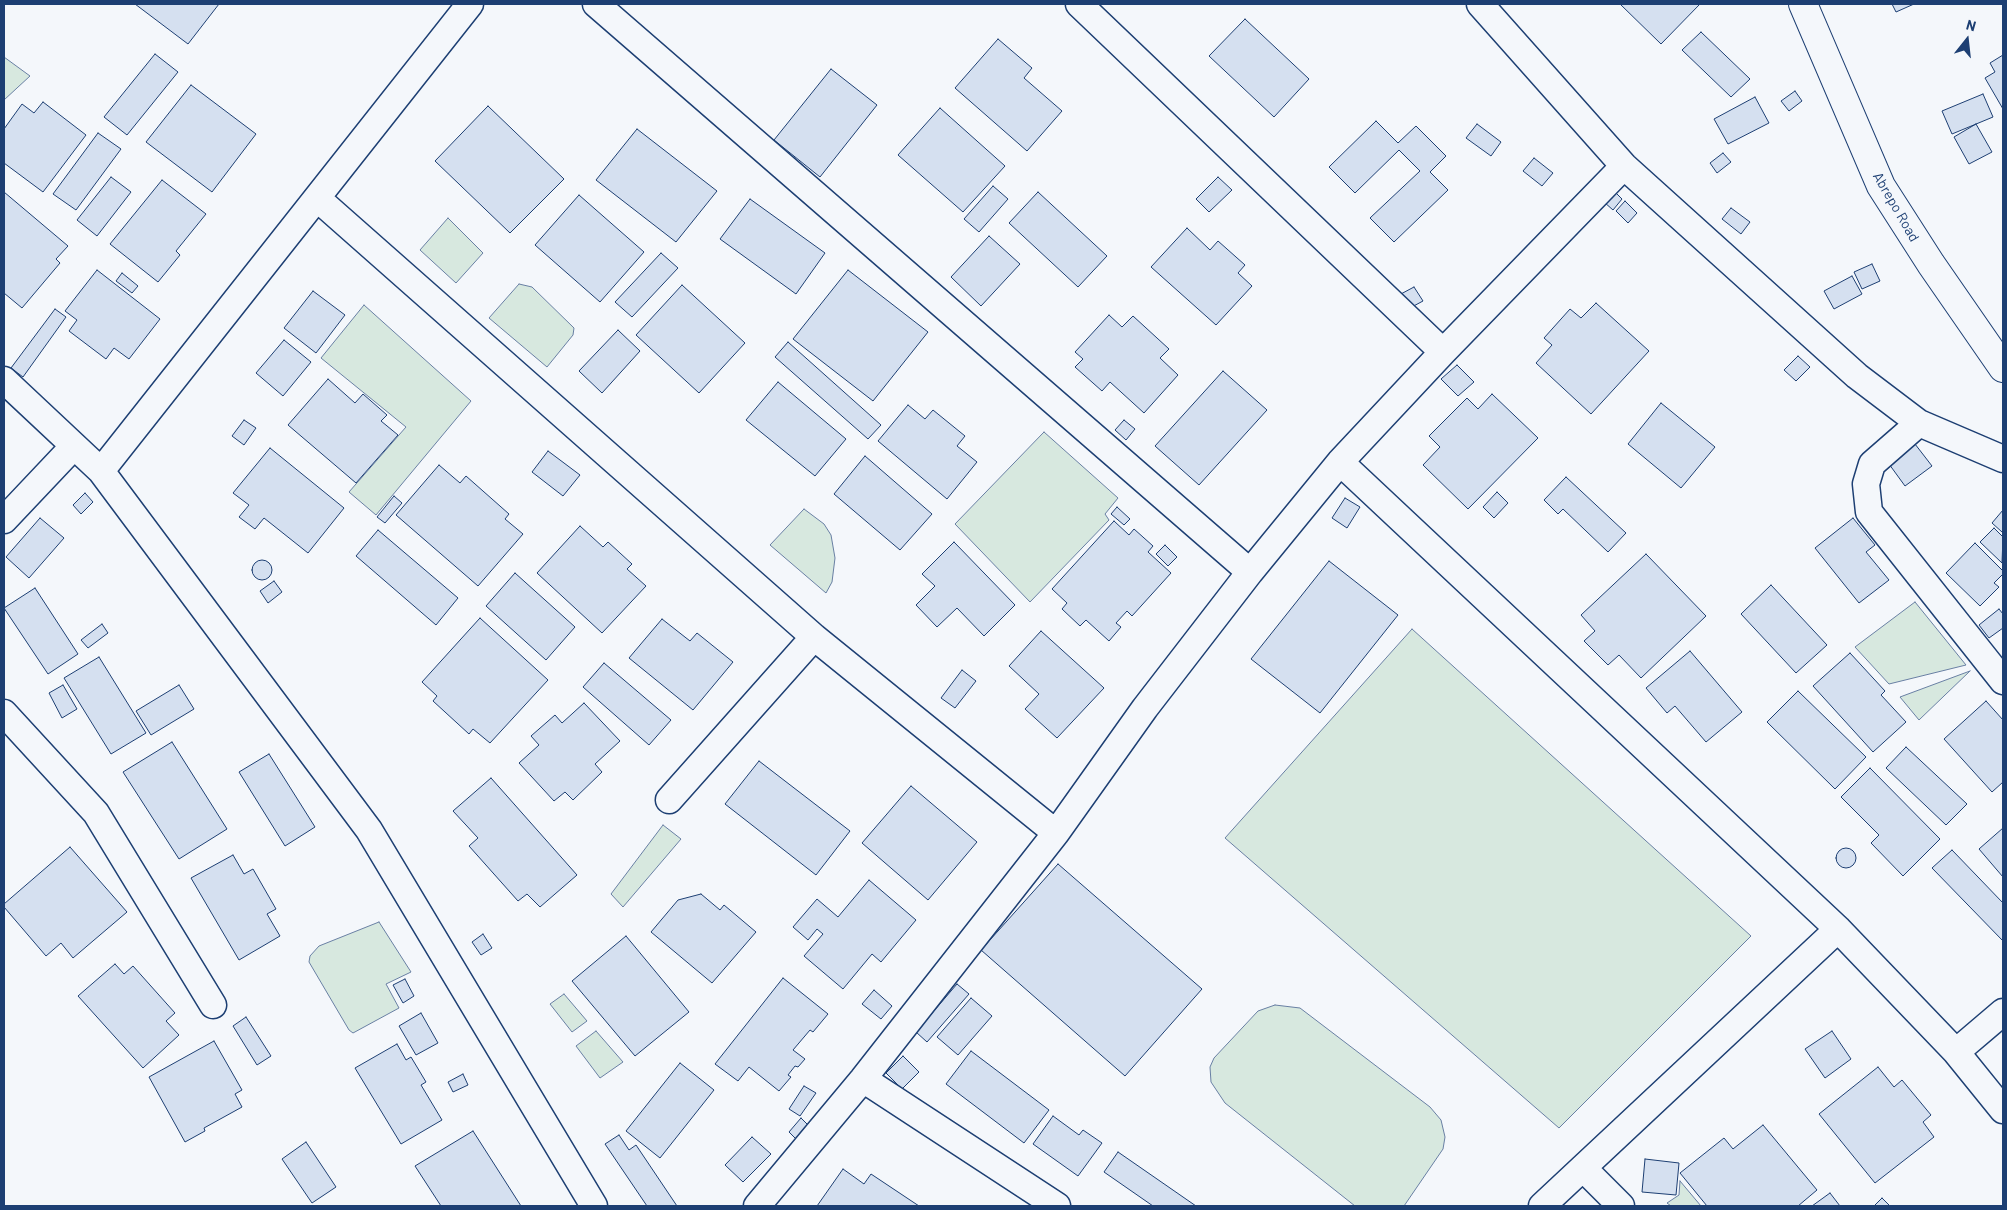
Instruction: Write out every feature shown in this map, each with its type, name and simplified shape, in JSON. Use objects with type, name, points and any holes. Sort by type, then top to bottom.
[{"type":"main road","name":"Abrepo Road","points":[[1803,4],[1881,186],[1931,264],[2003,368]]},
{"type":"street","points":[[101,472],[470,4]]},
{"type":"street","points":[[596,4],[1250,572]]},
{"type":"street","points":[[1079,4],[1443,352]]},
{"type":"street","points":[[1480,4],[1624,166],[1857,376],[1919,423],[2003,459]]},
{"type":"street","points":[[756,1206],[863,1079],[1056,833],[1145,708],[1250,572],[1340,462],[1443,352],[1624,166]]},
{"type":"street","points":[[318,198],[814,637],[1056,833]]},
{"type":"street","points":[[4,380],[101,472],[369,830],[594,1206]]},
{"type":"street","points":[[1919,423],[1872,464],[1866,484],[1869,512],[2003,681]]},
{"type":"street","points":[[4,520],[74,446]]},
{"type":"street","points":[[1340,462],[1838,929],[1956,1052],[2003,1110]]},
{"type":"street","points":[[669,800],[814,637]]},
{"type":"street","points":[[4,713],[96,813],[213,1005]]},
{"type":"street","points":[[1542,1206],[1838,929]]},
{"type":"street","points":[[1956,1052],[2003,1012]]},
{"type":"street","points":[[863,1079],[1057,1206]]},
{"type":"street","points":[[1583,1168],[1621,1206]]},
{"type":"shaded area","points":[[4,57],[30,76],[4,100]]},
{"type":"shaded area","points":[[448,218],[483,253],[456,283],[420,250]]},
{"type":"shaded area","points":[[519,284],[532,287],[574,328],[573,335],[547,367],[489,318]]},
{"type":"shaded area","points":[[364,305],[471,401],[376,515],[349,492],[406,427],[321,358]]},
{"type":"shaded area","points":[[1044,432],[1118,498],[1105,514],[1109,520],[1030,602],[955,524]]},
{"type":"shaded area","points":[[804,509],[824,524],[831,535],[835,558],[832,582],[826,593],[770,545]]},
{"type":"shaded area","points":[[1915,602],[1966,665],[1889,684],[1855,647]]},
{"type":"shaded area","points":[[1412,629],[1751,936],[1559,1128],[1225,838]]},
{"type":"shaded area","points":[[1970,671],[1919,720],[1900,697]]},
{"type":"shaded area","points":[[663,825],[681,839],[623,907],[611,894]]},
{"type":"shaded area","points":[[379,922],[411,972],[386,984],[399,1008],[353,1033],[349,1030],[309,962],[310,956],[319,946]]},
{"type":"shaded area","points":[[564,994],[587,1021],[572,1032],[550,1004]]},
{"type":"shaded area","points":[[1275,1005],[1300,1008],[1430,1107],[1441,1120],[1445,1137],[1443,1149],[1404,1206],[1355,1206],[1225,1103],[1211,1082],[1210,1067],[1214,1058],[1258,1011]]},
{"type":"shaded area","points":[[596,1031],[623,1062],[600,1078],[576,1046]]},
{"type":"shaded area","points":[[1680,1181],[1701,1206],[1671,1206],[1667,1203],[1679,1195]]},
{"type":"building","points":[[135,4],[219,4],[188,44]]},
{"type":"building","points":[[1620,4],[1700,4],[1661,44]]},
{"type":"building","points":[[1892,4],[1914,4],[1896,12]]},
{"type":"building","points":[[1245,19],[1309,79],[1274,117],[1209,56]]},
{"type":"building","points":[[1701,32],[1750,79],[1731,97],[1682,50]]},
{"type":"building","points":[[998,39],[1032,68],[1024,78],[1062,111],[1027,151],[955,88]]},
{"type":"building","points":[[155,54],[178,72],[127,135],[104,117]]},
{"type":"building","points":[[2003,55],[2003,109],[1985,78],[1995,72],[1990,63]]},
{"type":"building","points":[[831,69],[877,105],[820,177],[774,140]]},
{"type":"building","points":[[191,85],[256,134],[212,192],[146,142]]},
{"type":"building","points":[[1795,91],[1802,101],[1789,111],[1781,101]]},
{"type":"building","points":[[1983,94],[1993,117],[1952,134],[1942,111]]},
{"type":"building","points":[[1755,97],[1769,123],[1728,144],[1714,119]]},
{"type":"building","points":[[43,102],[86,135],[43,192],[4,163],[4,129],[22,104],[34,113]]},
{"type":"building","points":[[488,106],[564,179],[510,233],[435,161]]},
{"type":"building","points":[[940,108],[1005,166],[963,212],[898,155]]},
{"type":"building","points":[[1376,121],[1398,143],[1416,126],[1446,156],[1430,172],[1448,190],[1394,242],[1370,218],[1420,171],[1399,150],[1355,193],[1329,167]]},
{"type":"building","points":[[1477,124],[1501,142],[1491,156],[1466,138]]},
{"type":"building","points":[[1976,124],[1992,152],[1969,164],[1954,137]]},
{"type":"building","points":[[637,129],[717,191],[676,242],[596,180]]},
{"type":"building","points":[[98,133],[121,149],[76,210],[53,194]]},
{"type":"building","points":[[1723,153],[1731,162],[1717,173],[1710,163]]},
{"type":"building","points":[[1534,158],[1553,173],[1542,186],[1523,171]]},
{"type":"building","points":[[111,177],[131,192],[97,236],[77,220]]},
{"type":"building","points":[[1218,177],[1232,190],[1209,212],[1196,199]]},
{"type":"building","points":[[162,180],[206,214],[176,251],[180,255],[158,282],[110,244]]},
{"type":"building","points":[[993,186],[1008,199],[979,232],[964,219]]},
{"type":"building","points":[[1614,191],[1622,199],[1613,210],[1604,202]]},
{"type":"building","points":[[4,192],[68,246],[56,259],[60,263],[22,308],[4,293]]},
{"type":"building","points":[[1038,192],[1107,256],[1078,287],[1009,223]]},
{"type":"building","points":[[579,195],[644,252],[600,302],[535,245]]},
{"type":"building","points":[[750,199],[825,253],[796,294],[720,239]]},
{"type":"building","points":[[1625,201],[1637,213],[1628,223],[1616,211]]},
{"type":"building","points":[[1731,208],[1750,222],[1741,234],[1722,219]]},
{"type":"building","points":[[1187,228],[1210,250],[1218,241],[1245,265],[1238,273],[1252,286],[1216,325],[1151,267]]},
{"type":"building","points":[[989,236],[1020,264],[981,306],[951,277]]},
{"type":"building","points":[[661,253],[678,268],[632,317],[615,302]]},
{"type":"building","points":[[1872,264],[1880,281],[1862,289],[1854,272]]},
{"type":"building","points":[[97,270],[160,319],[129,359],[114,348],[106,359],[69,331],[77,320],[65,311]]},
{"type":"building","points":[[848,270],[928,332],[873,401],[793,339]]},
{"type":"building","points":[[122,273],[138,286],[132,293],[116,281]]},
{"type":"building","points":[[1852,276],[1862,294],[1834,309],[1824,291]]},
{"type":"building","points":[[682,285],[745,343],[699,393],[636,335]]},
{"type":"building","points":[[1414,287],[1423,301],[1408,309],[1399,295]]},
{"type":"building","points":[[313,291],[345,315],[316,353],[284,328]]},
{"type":"building","points":[[1596,303],[1649,351],[1591,414],[1536,363],[1552,345],[1544,338],[1570,309],[1581,318]]},
{"type":"building","points":[[55,309],[66,317],[23,377],[11,368]]},
{"type":"building","points":[[1109,315],[1122,327],[1133,316],[1169,349],[1160,358],[1178,375],[1144,413],[1110,382],[1102,391],[1075,367],[1083,359],[1075,352]]},
{"type":"building","points":[[618,330],[640,351],[602,393],[579,371]]},
{"type":"building","points":[[284,340],[311,362],[283,396],[256,373]]},
{"type":"building","points":[[788,342],[881,425],[868,439],[775,357]]},
{"type":"building","points":[[1798,356],[1810,367],[1796,381],[1784,370]]},
{"type":"building","points":[[1457,365],[1474,382],[1458,396],[1441,379]]},
{"type":"building","points":[[1223,371],[1267,410],[1199,485],[1155,446]]},
{"type":"building","points":[[328,379],[355,403],[363,394],[387,415],[381,421],[398,435],[356,483],[288,425]]},
{"type":"building","points":[[778,382],[846,439],[815,476],[746,420]]},
{"type":"building","points":[[1492,394],[1538,438],[1468,509],[1423,465],[1440,447],[1429,436],[1467,398],[1478,409]]},
{"type":"building","points":[[1661,403],[1715,447],[1681,488],[1628,444]]},
{"type":"building","points":[[908,405],[925,419],[933,410],[965,436],[957,446],[977,462],[947,499],[878,441]]},
{"type":"building","points":[[244,420],[256,428],[244,445],[232,436]]},
{"type":"building","points":[[1124,420],[1135,429],[1126,440],[1115,430]]},
{"type":"building","points":[[1915,444],[1932,466],[1905,486],[1889,464]]},
{"type":"building","points":[[270,448],[344,508],[308,553],[264,518],[255,529],[239,517],[249,505],[233,493]]},
{"type":"building","points":[[548,451],[580,475],[563,496],[532,472]]},
{"type":"building","points":[[865,456],[932,514],[900,550],[834,494]]},
{"type":"building","points":[[439,465],[460,483],[466,476],[509,514],[505,519],[523,534],[478,586],[396,515]]},
{"type":"building","points":[[1566,477],[1626,533],[1608,552],[1563,509],[1558,514],[1544,500]]},
{"type":"building","points":[[1497,492],[1508,503],[1494,518],[1483,507]]},
{"type":"building","points":[[85,493],[93,502],[81,514],[73,505]]},
{"type":"building","points":[[394,496],[402,503],[385,523],[377,517]]},
{"type":"building","points":[[1345,498],[1360,507],[1347,528],[1332,518]]},
{"type":"building","points":[[1117,507],[1130,519],[1124,525],[1111,514]]},
{"type":"building","points":[[2003,510],[2003,531],[2002,532],[1992,523]]},
{"type":"building","points":[[40,518],[64,538],[29,578],[6,557]]},
{"type":"building","points":[[1853,518],[1875,545],[1866,552],[1889,580],[1859,603],[1815,548]]},
{"type":"building","points":[[1114,521],[1129,535],[1134,529],[1153,546],[1148,552],[1171,573],[1132,616],[1127,611],[1116,623],[1121,627],[1109,641],[1086,620],[1080,626],[1062,609],[1067,603],[1052,589]]},
{"type":"building","points":[[580,526],[603,547],[608,542],[632,564],[627,569],[646,586],[602,633],[537,573]]},
{"type":"building","points":[[1994,528],[2003,537],[2002,563],[1980,542]]},
{"type":"building","points":[[378,530],[458,598],[436,625],[356,556]]},
{"type":"building","points":[[954,542],[1015,605],[984,636],[957,608],[937,627],[916,605],[935,586],[922,574]]},
{"type":"building","points":[[1975,543],[2003,571],[2003,574],[1994,583],[1999,587],[1980,606],[1946,573]]},
{"type":"building","points":[[1165,545],[1177,557],[1168,566],[1156,554]]},
{"type":"building","points":[[1646,554],[1706,616],[1641,678],[1619,655],[1608,665],[1584,641],[1595,631],[1581,615]]},
{"type":"building","points":[[262,560],[269,563],[272,570],[269,577],[262,580],[255,577],[252,570],[255,563]]},
{"type":"building","points":[[1329,561],[1398,615],[1320,713],[1251,659]]},
{"type":"building","points":[[515,573],[575,627],[546,660],[486,606]]},
{"type":"building","points":[[274,581],[282,592],[268,603],[260,591]]},
{"type":"building","points":[[1771,585],[1827,645],[1796,673],[1741,614]]},
{"type":"building","points":[[35,588],[78,654],[48,674],[4,608]]},
{"type":"building","points":[[1999,609],[2003,614],[2003,628],[1989,638],[1979,625]]},
{"type":"building","points":[[480,618],[548,680],[490,743],[473,729],[469,734],[433,701],[437,696],[422,682]]},
{"type":"building","points":[[662,619],[690,641],[697,633],[733,662],[693,710],[629,658]]},
{"type":"building","points":[[102,624],[108,633],[88,648],[81,640]]},
{"type":"building","points":[[1041,631],[1104,688],[1057,738],[1025,709],[1039,694],[1009,666]]},
{"type":"building","points":[[1690,651],[1742,712],[1706,742],[1675,706],[1667,713],[1646,688]]},
{"type":"building","points":[[1850,653],[1885,691],[1881,695],[1906,722],[1873,752],[1813,686]]},
{"type":"building","points":[[99,657],[146,733],[111,754],[64,678]]},
{"type":"building","points":[[604,663],[671,720],[649,745],[583,687]]},
{"type":"building","points":[[962,670],[976,681],[955,708],[941,698]]},
{"type":"building","points":[[63,685],[77,709],[62,718],[49,693]]},
{"type":"building","points":[[179,685],[194,709],[151,735],[136,711]]},
{"type":"building","points":[[1798,691],[1866,757],[1835,789],[1767,722]]},
{"type":"building","points":[[1986,701],[2003,720],[2003,782],[1992,792],[1944,739]]},
{"type":"building","points":[[584,703],[620,741],[595,764],[602,772],[573,800],[565,792],[554,801],[519,763],[539,745],[531,736],[555,715],[562,723]]},
{"type":"building","points":[[172,742],[227,829],[179,859],[123,772]]},
{"type":"building","points":[[1906,747],[1967,804],[1946,825],[1886,768]]},
{"type":"building","points":[[269,754],[315,827],[285,846],[239,772]]},
{"type":"building","points":[[759,761],[850,831],[816,875],[725,804]]},
{"type":"building","points":[[1870,768],[1940,839],[1903,876],[1871,843],[1879,835],[1841,797]]},
{"type":"building","points":[[491,778],[577,875],[540,907],[527,894],[518,901],[469,846],[478,838],[453,811]]},
{"type":"building","points":[[911,786],[977,842],[928,900],[862,843]]},
{"type":"building","points":[[2003,828],[2003,877],[1979,849]]},
{"type":"building","points":[[70,847],[127,912],[73,958],[61,943],[46,956],[4,907],[4,904]]},
{"type":"building","points":[[1846,848],[1853,851],[1856,858],[1853,865],[1846,868],[1839,865],[1836,858],[1839,851]]},
{"type":"building","points":[[1952,850],[2003,903],[2003,941],[1932,868]]},
{"type":"building","points":[[233,855],[244,874],[253,869],[276,909],[267,914],[280,936],[239,960],[191,878]]},
{"type":"building","points":[[1058,864],[1202,989],[1125,1076],[981,950]]},
{"type":"building","points":[[869,880],[916,920],[881,962],[872,954],[843,989],[804,956],[823,934],[817,929],[808,940],[793,927],[817,899],[838,917]]},
{"type":"building","points":[[701,894],[720,910],[724,905],[756,932],[712,983],[651,932],[678,900]]},
{"type":"building","points":[[483,934],[492,948],[481,955],[472,942]]},
{"type":"building","points":[[626,936],[689,1012],[635,1056],[572,981]]},
{"type":"building","points":[[115,964],[124,974],[133,966],[175,1013],[166,1021],[179,1035],[143,1068],[78,996]]},
{"type":"building","points":[[783,978],[828,1014],[813,1032],[810,1030],[793,1050],[805,1059],[798,1067],[795,1066],[788,1075],[791,1077],[779,1091],[749,1067],[738,1081],[715,1064]]},
{"type":"building","points":[[405,979],[414,996],[403,1003],[393,985]]},
{"type":"building","points":[[957,984],[969,994],[927,1042],[916,1032]]},
{"type":"building","points":[[874,990],[892,1006],[881,1019],[862,1004]]},
{"type":"building","points":[[971,998],[992,1016],[958,1055],[937,1037]]},
{"type":"building","points":[[421,1013],[438,1043],[416,1055],[399,1026]]},
{"type":"building","points":[[246,1017],[271,1056],[257,1065],[233,1026]]},
{"type":"building","points":[[1832,1031],[1851,1059],[1825,1078],[1805,1049]]},
{"type":"building","points":[[214,1041],[242,1090],[235,1094],[242,1107],[204,1128],[205,1131],[185,1142],[149,1077]]},
{"type":"building","points":[[397,1044],[406,1060],[411,1057],[426,1082],[421,1085],[442,1120],[401,1144],[355,1068]]},
{"type":"building","points":[[971,1051],[1049,1110],[1024,1143],[946,1084]]},
{"type":"building","points":[[903,1056],[919,1072],[902,1089],[886,1073]]},
{"type":"building","points":[[680,1063],[714,1090],[660,1158],[626,1131]]},
{"type":"building","points":[[1878,1067],[1894,1087],[1902,1080],[1931,1115],[1923,1122],[1934,1137],[1875,1183],[1819,1114]]},
{"type":"building","points":[[463,1074],[468,1085],[453,1092],[448,1082]]},
{"type":"building","points":[[804,1086],[816,1093],[800,1116],[789,1109]]},
{"type":"building","points":[[1053,1116],[1079,1135],[1083,1130],[1102,1143],[1078,1176],[1033,1144]]},
{"type":"building","points":[[801,1118],[808,1125],[796,1139],[789,1132]]},
{"type":"building","points":[[1763,1125],[1817,1190],[1798,1206],[1707,1206],[1680,1173],[1724,1138],[1733,1149]]},
{"type":"building","points":[[473,1131],[521,1206],[441,1206],[415,1166]]},
{"type":"building","points":[[619,1135],[629,1150],[636,1145],[677,1206],[647,1206],[605,1144]]},
{"type":"building","points":[[752,1137],[771,1154],[743,1182],[725,1165]]},
{"type":"building","points":[[306,1142],[336,1187],[312,1203],[282,1159]]},
{"type":"building","points":[[1118,1152],[1196,1206],[1153,1206],[1104,1172]]},
{"type":"building","points":[[1645,1159],[1679,1163],[1676,1195],[1642,1192]]},
{"type":"building","points":[[843,1169],[864,1184],[871,1174],[919,1206],[817,1206]]},
{"type":"building","points":[[1830,1193],[1840,1206],[1812,1206]]},
{"type":"building","points":[[1882,1198],[1890,1206],[1874,1206]]}]
